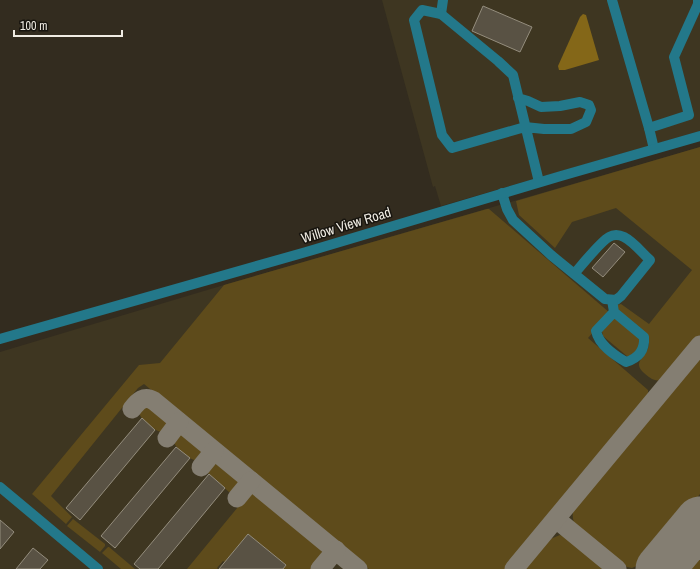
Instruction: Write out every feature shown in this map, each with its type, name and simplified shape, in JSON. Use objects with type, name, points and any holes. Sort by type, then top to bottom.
[{"type":"street","points":[[441,14],[443,0]]},
{"type":"street","points":[[612,0],[654,149]]},
{"type":"street","points":[[649,128],[689,115],[674,57],[698,4],[698,0]]},
{"type":"street","points":[[518,98],[541,107],[560,106],[580,102],[589,105],[591,110],[586,122],[571,129],[528,130],[452,148],[442,135],[414,20],[422,10],[441,14],[513,75],[518,98],[528,130],[539,182]]},
{"type":"street","name":"Willow View Road","points":[[0,339],[306,252],[539,182],[700,136]]},
{"type":"street","points":[[502,193],[507,209],[513,220],[574,274],[605,298],[616,300],[621,296],[650,260],[629,240],[620,236],[610,236],[574,274]]},
{"type":"street","points":[[612,300],[614,312],[644,337],[645,344],[643,349],[634,360],[626,362],[598,339],[596,331],[614,312]]},
{"type":"street","points":[[0,488],[98,569]]},
{"type":"shaded area","points":[[382,0],[700,0],[700,131],[441,206],[435,186],[433,187]]},
{"type":"shaded area","points":[[583,14],[586,15],[599,60],[565,70],[559,70],[558,66],[580,17]]},
{"type":"shaded area","points":[[700,147],[700,569],[0,569],[0,352],[224,285]]},
{"type":"shaded area","points":[[700,147],[700,335],[664,378],[655,380],[644,373],[639,364],[648,348],[649,342],[619,312],[617,305],[621,304],[649,324],[692,270],[616,208],[572,222],[555,248],[519,215],[516,201]]},
{"type":"shaded area","points":[[489,209],[610,313],[588,338],[648,390],[648,398],[506,569],[369,569],[144,384],[138,388],[51,496],[72,517],[66,524],[32,494],[139,365],[160,363],[224,285]]},
{"type":"shaded area","points":[[614,318],[641,339],[642,347],[628,357],[603,336],[602,331]]},
{"type":"shaded area","points":[[700,355],[700,494],[643,563],[632,568],[623,566],[575,525],[573,516],[575,506]]},
{"type":"shaded area","points":[[150,406],[166,420],[168,426],[162,432],[155,430],[148,425],[140,415],[139,412],[143,407]]},
{"type":"shaded area","points":[[183,434],[201,448],[202,454],[197,460],[183,454],[173,441],[178,435]]},
{"type":"shaded area","points":[[215,462],[219,463],[239,481],[239,484],[234,490],[229,492],[208,473],[208,469]]},
{"type":"shaded area","points":[[253,493],[321,548],[321,557],[312,569],[283,569],[286,565],[248,534],[225,562],[223,561],[217,568],[218,569],[187,569],[247,496]]},
{"type":"shaded area","points":[[73,519],[105,544],[100,552],[67,526]]},
{"type":"shaded area","points":[[560,535],[567,537],[606,569],[524,569],[548,540]]},
{"type":"shaded area","points":[[700,546],[700,569],[681,569]]},
{"type":"shaded area","points":[[108,547],[135,569],[121,569],[102,553]]},
{"type":"building","points":[[483,6],[532,27],[520,52],[472,31]]},
{"type":"building","points":[[614,243],[625,252],[603,277],[592,268]]},
{"type":"building","points":[[142,418],[155,430],[80,520],[66,508]]},
{"type":"building","points":[[176,447],[190,458],[115,548],[101,536]]},
{"type":"building","points":[[209,474],[225,488],[158,569],[140,569],[134,564]]},
{"type":"building","points":[[0,520],[14,532],[0,549]]},
{"type":"building","points":[[248,534],[286,565],[283,569],[219,569]]},
{"type":"building","points":[[33,548],[48,560],[40,569],[16,569]]},
{"type":"taxiway","points":[[514,569],[700,345]]},
{"type":"taxiway","points":[[132,409],[144,399],[154,401],[358,569]]},
{"type":"taxiway","points":[[167,438],[179,422]]},
{"type":"taxiway","points":[[201,467],[214,451]]},
{"type":"taxiway","points":[[237,498],[251,481]]},
{"type":"taxiway","points":[[556,519],[617,569]]},
{"type":"taxiway","points":[[320,569],[336,550]]},
{"type":"runway","points":[[660,569],[700,521]]}]
